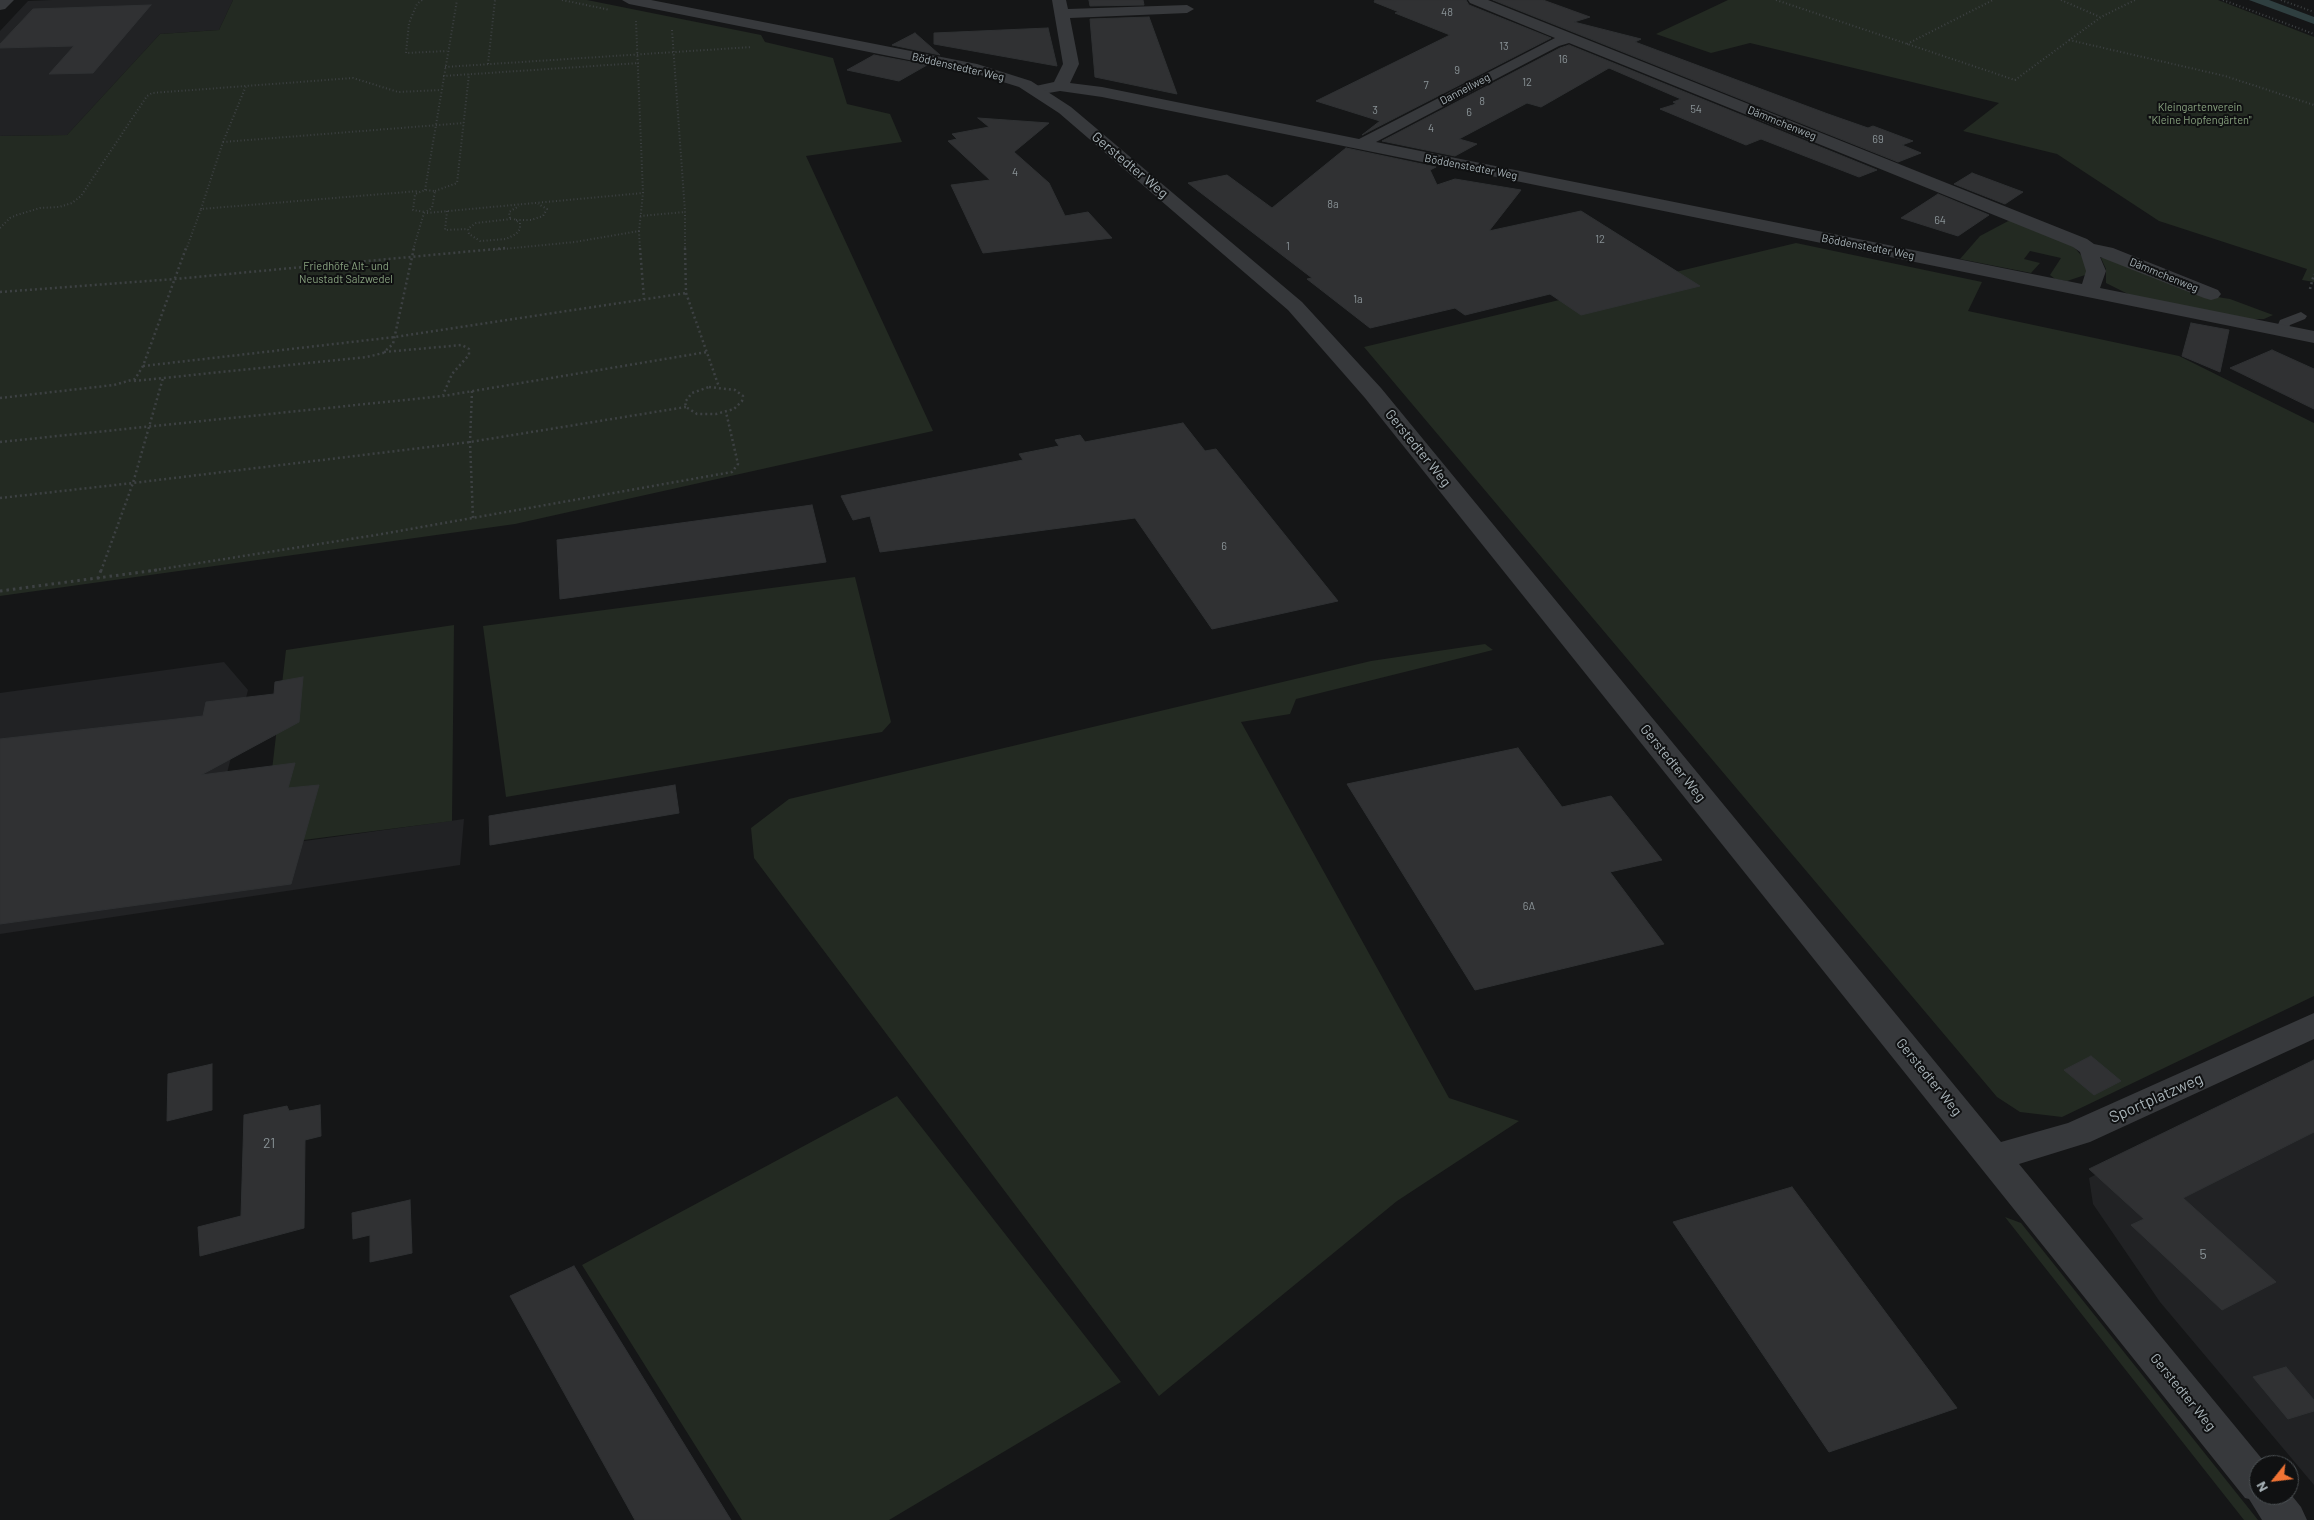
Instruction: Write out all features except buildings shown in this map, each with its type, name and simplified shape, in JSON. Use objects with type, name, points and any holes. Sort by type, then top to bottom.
[{"type":"street","points":[[0,6],[7,0]]},
{"type":"street","name":"Böddenstedter Weg","points":[[629,0],[977,69],[1010,78],[1037,90],[1060,86],[1093,90],[2314,337]]},
{"type":"street","name":"Dämmchenweg","points":[[1475,0],[2066,236],[2088,249],[2106,252],[2211,294]]},
{"type":"street","points":[[1060,86],[1071,64],[1060,7],[1187,9]]},
{"type":"street","name":"Danneilweg","points":[[1362,144],[1554,42],[1570,38]]},
{"type":"street","name":"Gerstedter Weg","points":[[1037,90],[1094,135],[1295,306],[1342,356],[2249,1473]]},
{"type":"street","points":[[2088,249],[2096,271],[2089,292]]},
{"type":"street","name":"Sportplatzweg","points":[[1994,1158],[2078,1133],[2314,1025]]},
{"type":"street","points":[[2275,1505],[2287,1520]]},
{"type":"lane","points":[[2281,331],[2286,323],[2301,316]]},
{"type":"path","points":[[422,0],[417,4],[409,23],[406,53],[448,51]]},
{"type":"path","points":[[425,190],[457,0]]},
{"type":"path","points":[[488,64],[495,0]]},
{"type":"path","points":[[562,0],[612,10]]},
{"type":"path","points":[[1776,0],[2015,80],[2101,17],[2135,0]]},
{"type":"path","points":[[1906,45],[1993,0]]},
{"type":"path","points":[[2060,0],[2101,17]]},
{"type":"path","points":[[2223,0],[2314,34]]},
{"type":"path","points":[[2281,0],[2314,12]]},
{"type":"path","points":[[635,16],[639,55],[643,193],[639,231],[644,299]]},
{"type":"path","points":[[679,28],[671,31],[685,212],[686,293],[719,387]]},
{"type":"path","points":[[2069,40],[2225,76],[2314,105]]},
{"type":"path","points":[[445,67],[748,48],[756,45]]},
{"type":"path","points":[[443,76],[639,63]]},
{"type":"path","points":[[201,210],[425,190],[436,192],[457,183],[469,74]]},
{"type":"path","points":[[0,228],[10,218],[32,210],[72,203],[81,196],[149,94],[353,78],[398,92],[441,90]]},
{"type":"path","points":[[131,382],[137,377],[143,366],[201,210],[223,142],[246,86]]},
{"type":"path","points":[[223,142],[464,123]]},
{"type":"path","points":[[419,191],[415,194],[413,210],[424,213],[643,193]]},
{"type":"path","points":[[383,353],[395,338],[411,257],[424,213],[432,208],[436,192]]},
{"type":"path","points":[[447,211],[445,230],[468,229],[476,223],[512,219],[537,219],[547,211],[545,207],[539,204],[524,204],[509,212],[508,217],[512,219],[521,226],[519,232],[506,239],[493,241],[472,238],[468,234],[468,229]]},
{"type":"path","points":[[640,216],[685,212]]},
{"type":"path","points":[[0,292],[175,279],[492,250],[624,236],[639,231]]},
{"type":"path","points":[[492,250],[493,241]]},
{"type":"path","points":[[2310,289],[2314,274]]},
{"type":"path","points":[[143,366],[395,338],[686,293]]},
{"type":"path","points":[[0,398],[462,345],[469,349],[469,355],[452,374],[443,396]]},
{"type":"path","points":[[0,442],[443,396],[707,352]]},
{"type":"path","points":[[98,579],[133,483],[163,378]]},
{"type":"path","points":[[0,498],[470,442],[686,407],[697,414],[716,414],[726,412],[740,405],[743,396],[734,390],[709,387],[692,393],[685,402],[686,407]]},
{"type":"path","points":[[472,391],[470,442],[472,518]]},
{"type":"path","points":[[0,592],[98,579],[472,518],[732,472],[738,464],[726,412]]},
{"type":"shaded area","points":[[233,0],[219,30],[160,34],[67,135],[0,136],[0,31],[28,1]]},
{"type":"shaded area","points":[[2249,0],[2269,0],[2314,17],[2314,24]]},
{"type":"shaded area","points":[[224,662],[248,690],[222,793],[268,846],[464,819],[460,865],[0,934],[0,693]]},
{"type":"shaded area","points":[[2314,1067],[2314,1485],[2299,1467],[2299,1455],[2289,1455],[2160,1302],[2093,1204],[2089,1178]]},
{"type":"green space","name":"Friedhöfe Alt- und Neustadt Salzwedel","points":[[233,0],[587,0],[761,35],[765,42],[833,58],[847,104],[890,114],[902,142],[806,156],[933,431],[515,524],[0,596],[0,136],[67,135],[160,34],[219,30]]},
{"type":"green space","name":"Kleingartenverein \"Kleine Hopfengärten\"","points":[[1728,0],[2218,0],[2314,37],[2314,282],[2302,280],[2307,269],[2159,221],[2057,154],[1963,131],[1999,103],[1750,43],[1711,53],[1656,34]]},
{"type":"green space","points":[[2012,219],[2073,246],[2087,262],[2088,274],[2067,281],[2055,279],[2050,275],[2061,258],[2030,251],[2024,259],[2040,263],[2031,273],[1960,259],[1980,236]]},
{"type":"green space","points":[[1796,243],[1982,282],[1968,311],[2179,356],[2314,423],[2314,996],[2062,1117],[2020,1112],[1997,1097],[1364,347]]},
{"type":"green space","points":[[2106,257],[2211,296],[2230,299],[2273,315],[2264,319],[2248,319],[2132,296],[2106,283],[2106,269],[2101,258]]},
{"type":"green space","points":[[855,577],[891,722],[882,732],[506,797],[483,626]]},
{"type":"green space","points":[[454,625],[452,821],[288,842],[265,830],[286,650]]},
{"type":"green space","points":[[1485,644],[1493,650],[1296,699],[1290,714],[1241,722],[1449,1098],[1519,1121],[1397,1201],[1159,1396],[754,858],[751,828],[789,799],[1371,661]]},
{"type":"green space","points":[[897,1096],[1121,1382],[889,1520],[742,1520],[582,1265]]},
{"type":"green space","points":[[2005,1217],[2021,1223],[2258,1520],[2244,1520]]}]
